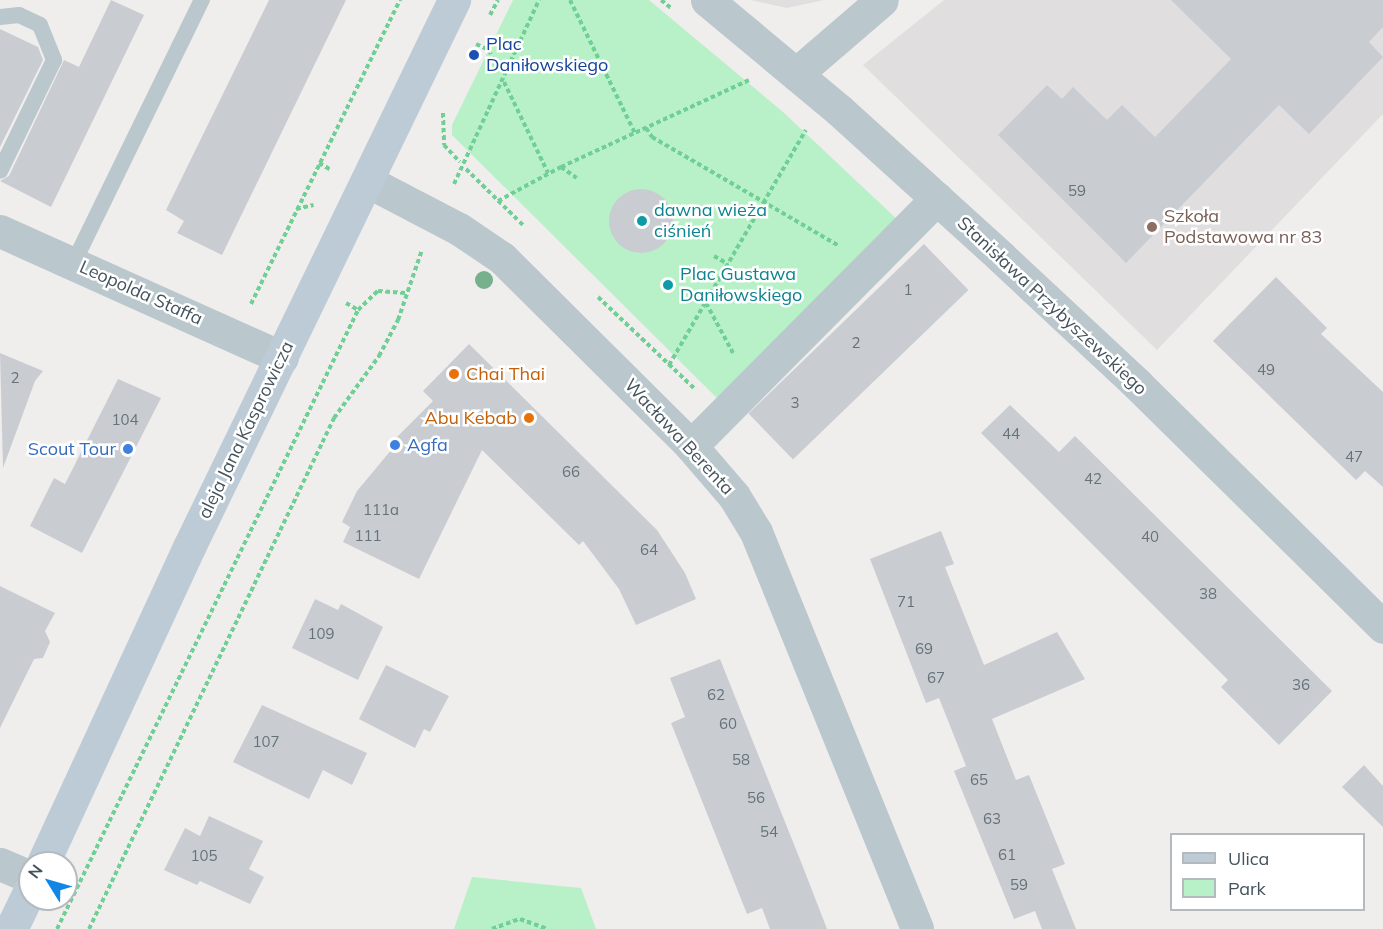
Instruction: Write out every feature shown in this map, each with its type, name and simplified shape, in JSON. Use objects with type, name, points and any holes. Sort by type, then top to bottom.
[{"type":"street","name":"aleja Jana Kasprowicza","points":[[49,851],[454,0]]},
{"type":"street","name":"Stanisława Przybyszewskiego","points":[[707,0],[796,74],[937,198],[1137,384],[1383,627]]},
{"type":"street","points":[[796,74],[882,0]]},
{"type":"street","name":"Wacława Berenta","points":[[367,182],[459,229],[502,258],[691,446],[734,496],[756,531],[917,929]]},
{"type":"street","points":[[691,446],[937,198]]},
{"type":"street","name":"Leopolda Staffa","points":[[0,231],[74,262],[282,358]]},
{"type":"street","points":[[0,864],[18,872]]},
{"type":"street","points":[[11,929],[20,911]]},
{"type":"lane","points":[[74,262],[202,0]]},
{"type":"lane","points":[[0,17],[19,15],[40,25],[54,60],[0,171]]},
{"type":"path","points":[[249,307],[400,0]]},
{"type":"path","points":[[489,18],[498,0]]},
{"type":"path","points":[[452,189],[539,0]]},
{"type":"path","points":[[570,0],[635,133]]},
{"type":"path","points":[[471,54],[480,35]]},
{"type":"path","points":[[476,44],[489,50],[499,71]]},
{"type":"path","points":[[498,201],[561,166],[753,78]]},
{"type":"path","points":[[504,82],[548,173]]},
{"type":"path","points":[[448,102],[441,119],[441,135],[449,153],[460,162]]},
{"type":"path","points":[[669,365],[809,125]]},
{"type":"path","points":[[646,128],[652,137],[869,265]]},
{"type":"path","points":[[561,166],[577,178]]},
{"type":"path","points":[[466,169],[524,226]]},
{"type":"path","points":[[89,929],[232,636],[334,418],[379,356],[398,320],[423,246]]},
{"type":"path","points":[[714,256],[728,264]]},
{"type":"path","points":[[57,929],[358,310],[378,291],[405,293]]},
{"type":"path","points":[[592,292],[722,415]]},
{"type":"path","points":[[706,303],[751,384]]},
{"type":"path","points":[[492,929],[520,920],[547,929]]},
{"type":"shaded area","points":[[751,0],[824,0],[787,8]]},
{"type":"shaded area","name":"Szkoła Podstawowa nr 83","points":[[944,0],[1383,0],[1383,114],[1157,350],[863,65]]},
{"type":"green space","points":[[513,0],[649,0],[783,112],[900,222],[719,400],[452,135],[452,125]]},
{"type":"green space","points":[[472,877],[581,888],[596,929],[454,929]]},
{"type":"building","points":[[111,0],[144,15],[51,207],[0,181],[9,176],[64,60],[79,67]]},
{"type":"building","points":[[269,0],[346,0],[222,255],[177,233],[184,221],[166,210]]},
{"type":"building","points":[[1171,0],[1383,0],[1383,27],[1369,42],[1383,57],[1309,134],[1279,105],[1126,263],[998,135],[1047,85],[1062,99],[1073,87],[1107,120],[1122,105],[1155,137],[1231,59]]},
{"type":"building","points":[[0,29],[38,47],[43,60],[0,147]]},
{"type":"building","name":"dawna wieża ciśnień","points":[[641,189],[664,198],[673,221],[664,244],[641,253],[618,244],[609,221],[618,198]]},
{"type":"building","points":[[924,244],[968,290],[793,460],[748,413]]},
{"type":"building","points":[[1276,277],[1327,328],[1321,334],[1383,392],[1383,487],[1365,471],[1356,480],[1213,341]]},
{"type":"building","points":[[469,344],[657,530],[685,573],[696,599],[636,625],[619,589],[583,541],[579,545],[482,450],[419,579],[343,542],[350,527],[342,522],[357,491],[392,449],[389,445],[433,401],[423,391]]},
{"type":"building","points":[[0,353],[43,371],[35,381],[3,468]]},
{"type":"building","points":[[118,379],[161,398],[82,553],[30,526],[54,478],[65,484]]},
{"type":"building","points":[[1010,405],[1059,452],[1075,436],[1332,691],[1279,745],[1221,687],[1228,680],[981,433]]},
{"type":"building","points":[[941,531],[954,564],[945,567],[984,665],[1057,632],[1085,679],[992,719],[1016,780],[1029,775],[1065,864],[1052,869],[1076,929],[1042,929],[1035,911],[1014,919],[954,771],[966,766],[939,698],[926,703],[870,559]]},
{"type":"building","points":[[0,586],[55,613],[45,631],[50,642],[43,658],[34,659],[0,728]]},
{"type":"building","points":[[315,599],[338,610],[341,604],[383,627],[358,680],[292,648]]},
{"type":"building","points":[[720,659],[827,929],[770,929],[762,908],[747,914],[671,723],[685,717],[670,678]]},
{"type":"building","points":[[386,665],[449,696],[430,732],[424,729],[415,748],[359,719]]},
{"type":"building","points":[[262,705],[367,753],[352,785],[323,770],[309,799],[233,762]]},
{"type":"building","points":[[1364,765],[1383,786],[1383,827],[1342,787]]},
{"type":"building","points":[[209,816],[263,841],[249,869],[264,877],[250,904],[200,881],[197,885],[164,870],[185,828],[200,836]]},
{"type":"place","name":"Plac Daniłowskiego","points":[[474,55]]},
{"type":"place","name":"dawna wieża ciśnień","points":[[642,221]]},
{"type":"place","name":"Szkoła Podstawowa nr 83","points":[[1152,227]]},
{"type":"place","name":"Plac Gustawa Daniłowskiego","points":[[668,285]]},
{"type":"place","name":"Chai Thai","points":[[454,374]]},
{"type":"place","name":"Abu Kebab","points":[[529,418]]},
{"type":"place","name":"Agfa","points":[[395,445]]},
{"type":"place","name":"Scout Tour","points":[[128,449]]}]
